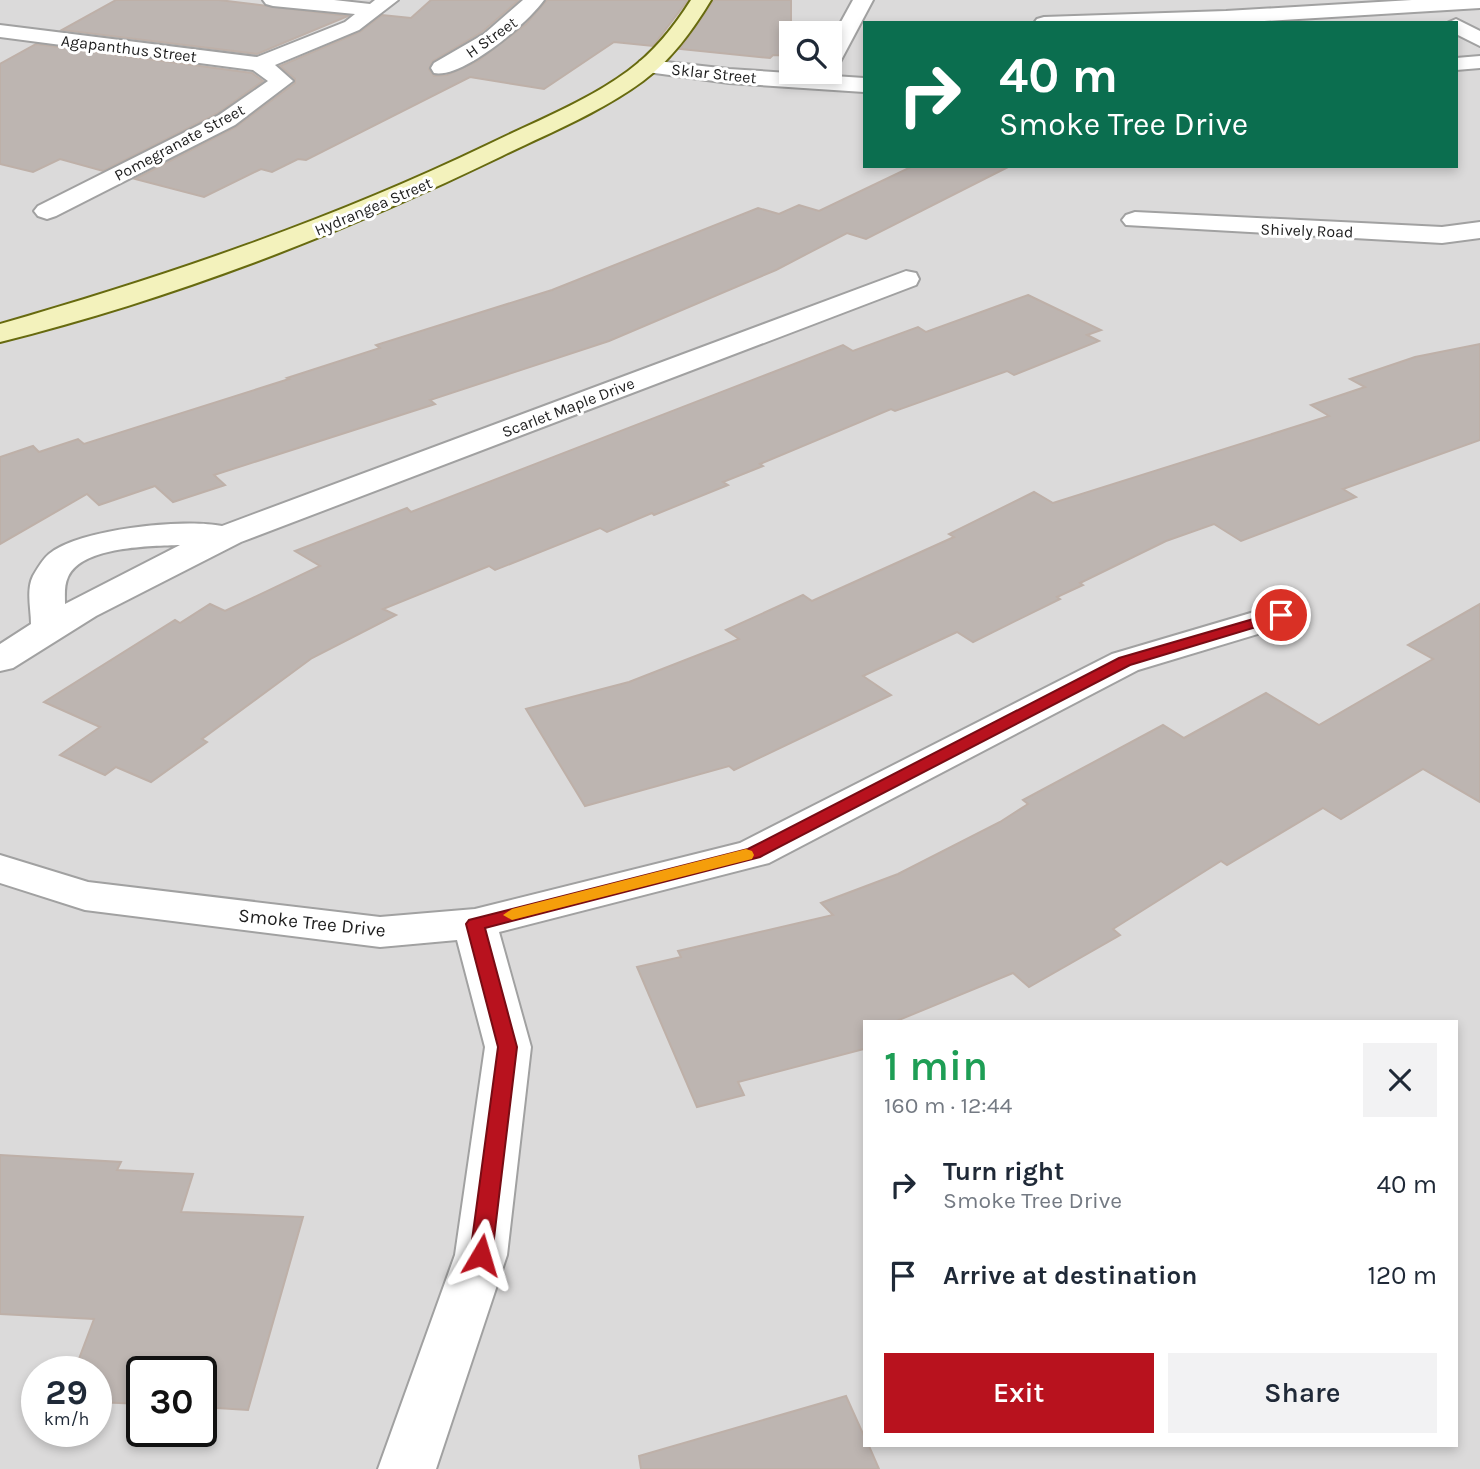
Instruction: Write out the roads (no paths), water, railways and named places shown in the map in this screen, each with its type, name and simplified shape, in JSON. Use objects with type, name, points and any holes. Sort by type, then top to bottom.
[{"type":"street","points":[[273,0],[381,5]]},
{"type":"street","name":"H Street","points":[[442,68],[485,45],[526,12],[534,0]]},
{"type":"street","name":"Hydrangea Street","points":[[0,333],[82,310],[304,235],[461,168],[595,100],[648,66],[689,19],[701,0]]},
{"type":"street","points":[[842,44],[856,25],[863,0]]},
{"type":"street","points":[[1082,21],[1480,2]]},
{"type":"street","points":[[1423,3],[1450,21]]},
{"type":"street","points":[[259,64],[352,26],[381,5]]},
{"type":"street","points":[[1458,26],[1480,40]]},
{"type":"street","name":"Agapanthus Street","points":[[0,31],[259,64]]},
{"type":"street","points":[[0,44],[22,35]]},
{"type":"street","points":[[1458,64],[1480,62]]},
{"type":"street","name":"Pomegranate Street","points":[[47,211],[226,120],[282,81],[259,64]]},
{"type":"street","name":"Sklar Street","points":[[648,66],[729,76],[863,85]]},
{"type":"street","name":"Shively Road","points":[[1135,220],[1442,235],[1480,230]]},
{"type":"street","name":"Scarlet Maple Drive","points":[[0,660],[49,626],[135,580],[229,535],[906,279]]},
{"type":"street","name":"Scarlet Maple Drive","points":[[49,626],[50,578],[58,564],[74,553],[95,544],[127,538],[229,535]]},
{"type":"street","name":"Smoke Tree Drive","points":[[0,869],[85,896],[380,932],[475,924],[754,853],[1125,662],[1281,615]]},
{"type":"street","points":[[407,1469],[481,1255],[508,1047],[475,924]]}]
